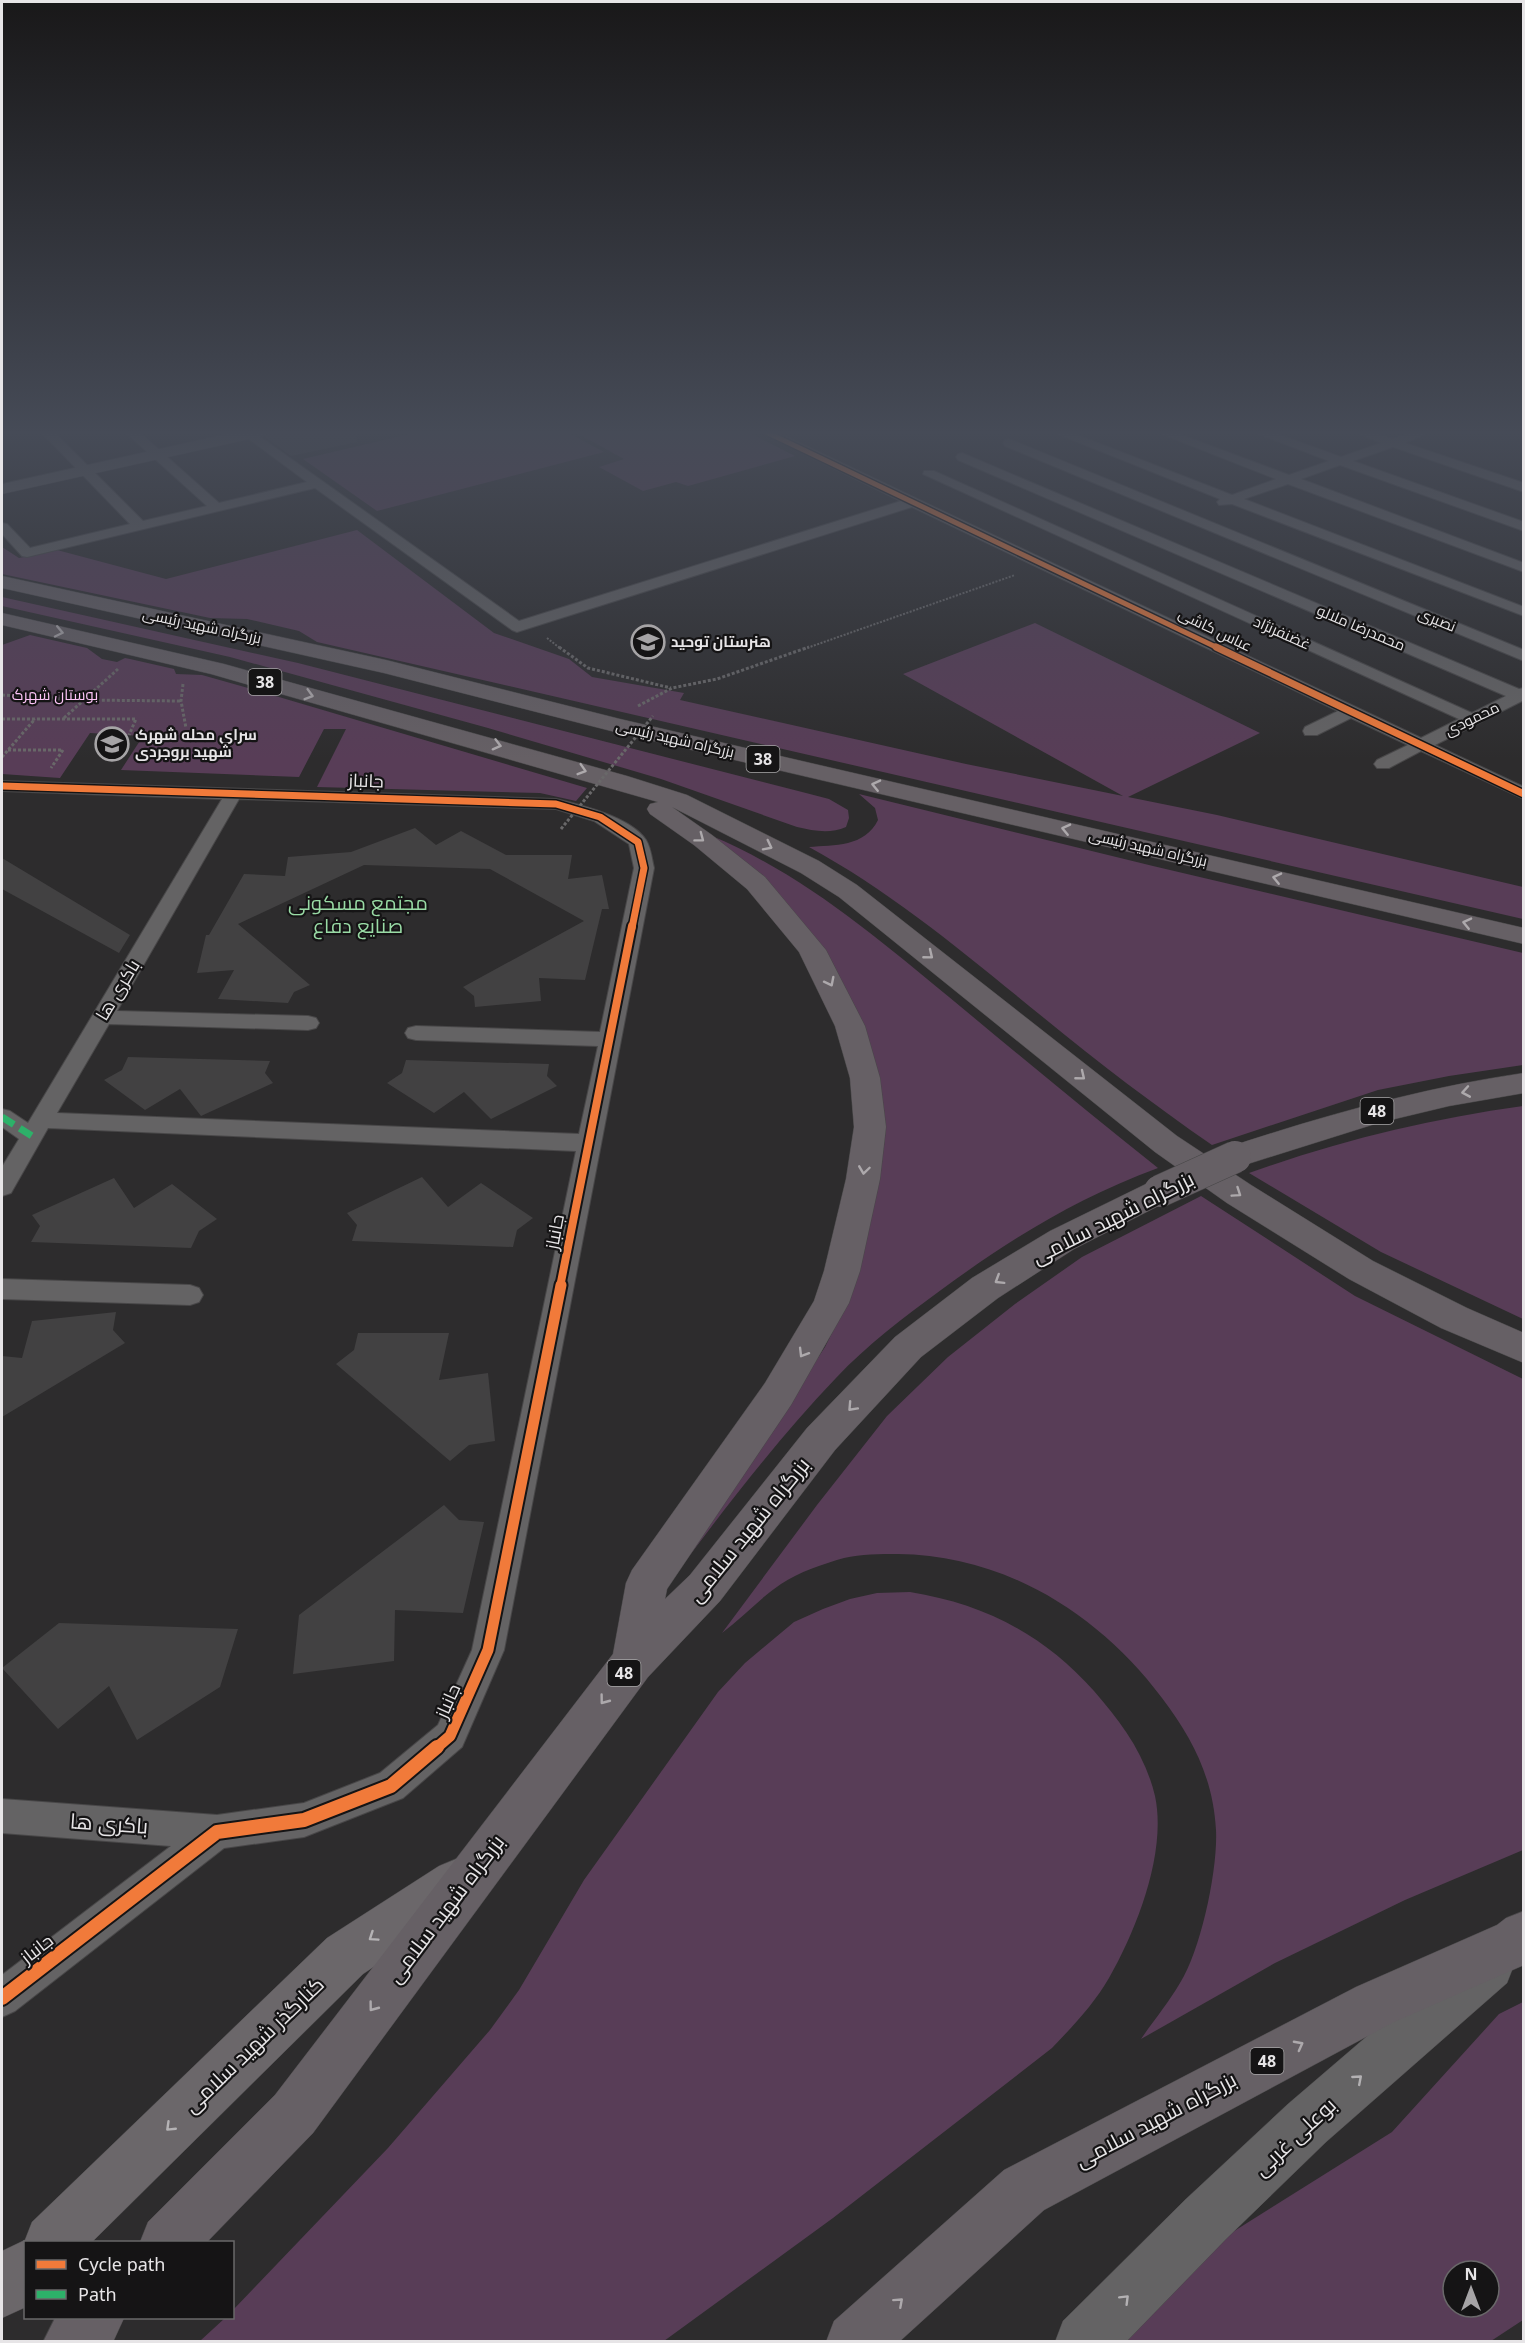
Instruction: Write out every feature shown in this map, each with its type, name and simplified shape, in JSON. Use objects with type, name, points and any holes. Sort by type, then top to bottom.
[{"type":"highway","name":"بزرگراه شهید رئیسی","points":[[2,582],[386,667],[619,726],[1524,936]]},
{"type":"highway","name":"38","points":[[2,620],[216,669],[618,781],[678,800],[810,867],[848,891],[1166,1144],[1239,1194],[1361,1269],[1454,1318],[1524,1348]]},
{"type":"highway","points":[[618,781],[703,840],[756,884],[812,950],[850,1026],[865,1078],[870,1127],[860,1190],[842,1271],[831,1303],[778,1394],[647,1582],[633,1662]]},
{"type":"highway","name":"بزرگراه شهید سلامی","points":[[169,2241],[294,2114],[633,1662],[705,1588],[821,1439],[908,1347],[985,1288],[1053,1246],[1160,1191],[1236,1157],[1301,1134],[1394,1107],[1524,1083]]},
{"type":"highway","name":"بزرگراه شهید سلامی","points":[[855,2342],[1024,2190],[1374,2005],[1519,1939]]},
{"type":"highway","points":[[72,2342],[94,2319]]},
{"type":"main road","name":"کنارگذر شهید سلامی","points":[[53,2241],[345,1956],[475,1870]]},
{"type":"main road","name":"بوعلی غربی","points":[[1084,2342],[1206,2219],[1307,2123],[1519,1939]]},
{"type":"main road","points":[[2,2289],[24,2270]]},
{"type":"street","points":[[15,540],[27,553],[80,540]]},
{"type":"street","points":[[398,540],[522,625],[791,540]]},
{"type":"street","name":"عباس کاشی","points":[[993,540],[1524,794]]},
{"type":"street","name":"غضنفرنژاد","points":[[1075,540],[1472,719]]},
{"type":"street","points":[[1045,565],[1114,540]]},
{"type":"street","name":"محمدرضا ملالو","points":[[1157,540],[1517,701]]},
{"type":"street","name":"نصیری","points":[[1244,540],[1524,656]]},
{"type":"street","points":[[1336,540],[1524,612]]},
{"type":"street","points":[[1451,540],[1524,568]]},
{"type":"street","name":"محمودی","points":[[1383,764],[1472,719],[1517,701]]},
{"type":"street","points":[[1311,731],[1351,711]]},
{"type":"street","name":"جانباز","points":[[2,786],[556,804],[596,813],[615,824],[638,842],[644,868],[488,1650],[450,1736],[391,1786],[304,1820],[217,1832],[2,1998]]},
{"type":"street","name":"باکری ها","points":[[2,1187],[234,793]]},
{"type":"street","points":[[102,1017],[308,1023]]},
{"type":"street","points":[[416,1033],[610,1039]]},
{"type":"street","points":[[2,1117],[37,1128],[589,1143]]},
{"type":"street","points":[[2,1288],[190,1295]]},
{"type":"street","name":"باکری ها","points":[[2,1816],[217,1832]]},
{"type":"path","points":[[629,711],[672,688],[717,679],[1045,565]]},
{"type":"path","points":[[522,625],[588,668],[672,688]]},
{"type":"path","points":[[64,718],[122,666]]},
{"type":"path","points":[[184,675],[181,701],[186,728]]},
{"type":"path","points":[[2,694],[83,700],[181,701]]},
{"type":"path","points":[[561,828],[653,716]]},
{"type":"path","points":[[2,719],[136,719],[129,735]]},
{"type":"path","points":[[2,757],[35,719]]},
{"type":"path","points":[[8,750],[63,750],[38,787]]},
{"type":"green space","points":[[317,540],[371,540],[494,633],[569,659],[592,677],[684,693],[680,700],[966,764],[1123,796],[903,674],[1035,623],[1260,733],[1128,797],[1217,815],[1523,887],[1523,919],[317,642],[299,631],[247,619],[210,618],[2,574],[2,547],[19,558],[57,550],[166,579]]},
{"type":"green space","points":[[2,597],[298,663],[829,799],[848,810],[849,818],[846,827],[834,831],[816,831],[797,827],[661,779],[488,728],[230,657],[2,606]]},
{"type":"green space","name":"بوستان شهرک","points":[[30,635],[87,648],[102,659],[117,662],[125,658],[174,669],[176,674],[202,675],[587,788],[576,801],[540,793],[317,787],[346,729],[324,729],[299,777],[121,770],[143,736],[90,733],[60,778],[2,774],[2,645]]},
{"type":"green space","points":[[859,794],[1523,953],[1523,1065],[1378,1090],[1212,1145],[1106,1067],[931,927],[841,865],[809,847],[848,843],[857,840],[872,829],[878,820],[875,808]]},
{"type":"green space","points":[[712,836],[777,869],[865,929],[1158,1168],[1099,1193],[1045,1221],[993,1253],[873,1343],[836,1378],[770,1452],[669,1583],[825,1347],[851,1294],[868,1041]]},
{"type":"green space","points":[[1523,1106],[1523,1319],[1381,1252],[1249,1173],[1282,1161],[1384,1132],[1453,1117]]},
{"type":"green space","points":[[1201,1196],[1355,1296],[1523,1379],[1523,1850],[1405,1900],[1275,1963],[1141,2039],[1176,1990],[1195,1951],[1211,1887],[1216,1830],[1211,1793],[1192,1744],[1162,1698],[1109,1640],[1079,1616],[1046,1595],[1012,1578],[976,1565],[937,1557],[898,1554],[850,1557],[803,1572],[773,1590],[722,1633],[817,1505],[887,1416],[948,1357],[1015,1304],[1082,1257]]},
{"type":"green space","points":[[910,1592],[937,1597],[987,1614],[1033,1638],[1054,1653],[1094,1691],[1131,1739],[1145,1766],[1155,1796],[1158,1818],[1157,1841],[1147,1890],[1120,1958],[1103,1988],[1083,2015],[1052,2048],[833,2218],[664,2341],[200,2341],[224,2319],[234,2319],[234,2309],[388,2148],[490,2030],[519,1990],[584,1880],[718,1692],[745,1663],[794,1622],[850,1599],[877,1593]]},
{"type":"green space","points":[[1523,2002],[1523,2320],[1491,2341],[1124,2342],[1212,2245],[1392,2132],[1499,2014]]},
{"type":"building","points":[[415,828],[436,845],[461,831],[506,855],[572,855],[568,879],[602,875],[609,909],[602,909],[585,980],[539,978],[541,1001],[475,1007],[474,996],[463,987],[584,921],[490,869],[364,865],[238,924],[310,985],[294,992],[288,1003],[218,999],[234,970],[197,973],[206,935],[209,935],[244,874],[285,876],[288,857],[351,852]]},
{"type":"building","points":[[2,858],[130,935],[119,953],[2,889]]},
{"type":"building","points":[[128,1057],[270,1061],[265,1073],[273,1083],[201,1116],[180,1089],[145,1110],[104,1080],[122,1070]]},
{"type":"building","points":[[406,1060],[549,1064],[547,1076],[557,1086],[491,1119],[464,1092],[434,1113],[387,1083],[402,1073]]},
{"type":"building","points":[[422,1177],[448,1207],[481,1183],[533,1218],[517,1230],[513,1247],[352,1241],[357,1225],[347,1213]]},
{"type":"building","points":[[114,1178],[134,1208],[172,1184],[217,1219],[199,1231],[191,1248],[31,1242],[40,1226],[32,1215]]},
{"type":"building","points":[[116,1312],[113,1330],[125,1343],[2,1417],[2,1356],[22,1358],[32,1321]]},
{"type":"building","points":[[358,1333],[449,1333],[439,1380],[488,1373],[495,1441],[469,1445],[450,1461],[336,1364],[354,1350]]},
{"type":"building","points":[[444,1505],[459,1520],[484,1522],[463,1613],[395,1610],[394,1661],[293,1674],[299,1615]]},
{"type":"building","points":[[59,1623],[238,1629],[220,1687],[137,1740],[109,1686],[58,1729],[2,1668]]},
{"type":"marked path","points":[[2,1117],[32,1136]]},
{"type":"cycle path","points":[[993,540],[1524,794]]},
{"type":"cycle path","points":[[2,786],[556,804],[600,817],[627,834],[638,842],[644,868],[488,1650],[450,1736],[391,1786],[304,1820],[217,1832],[2,1998]]},
{"type":"place","name":"هنرستان توحید","points":[[648,642]]},
{"type":"place","name":"سرای محله شهرک شهید بروجردی","points":[[112,744]]},
{"type":"district","name":"مجتمع مسکونی صنایع دفاع","points":[[358,914]]}]
